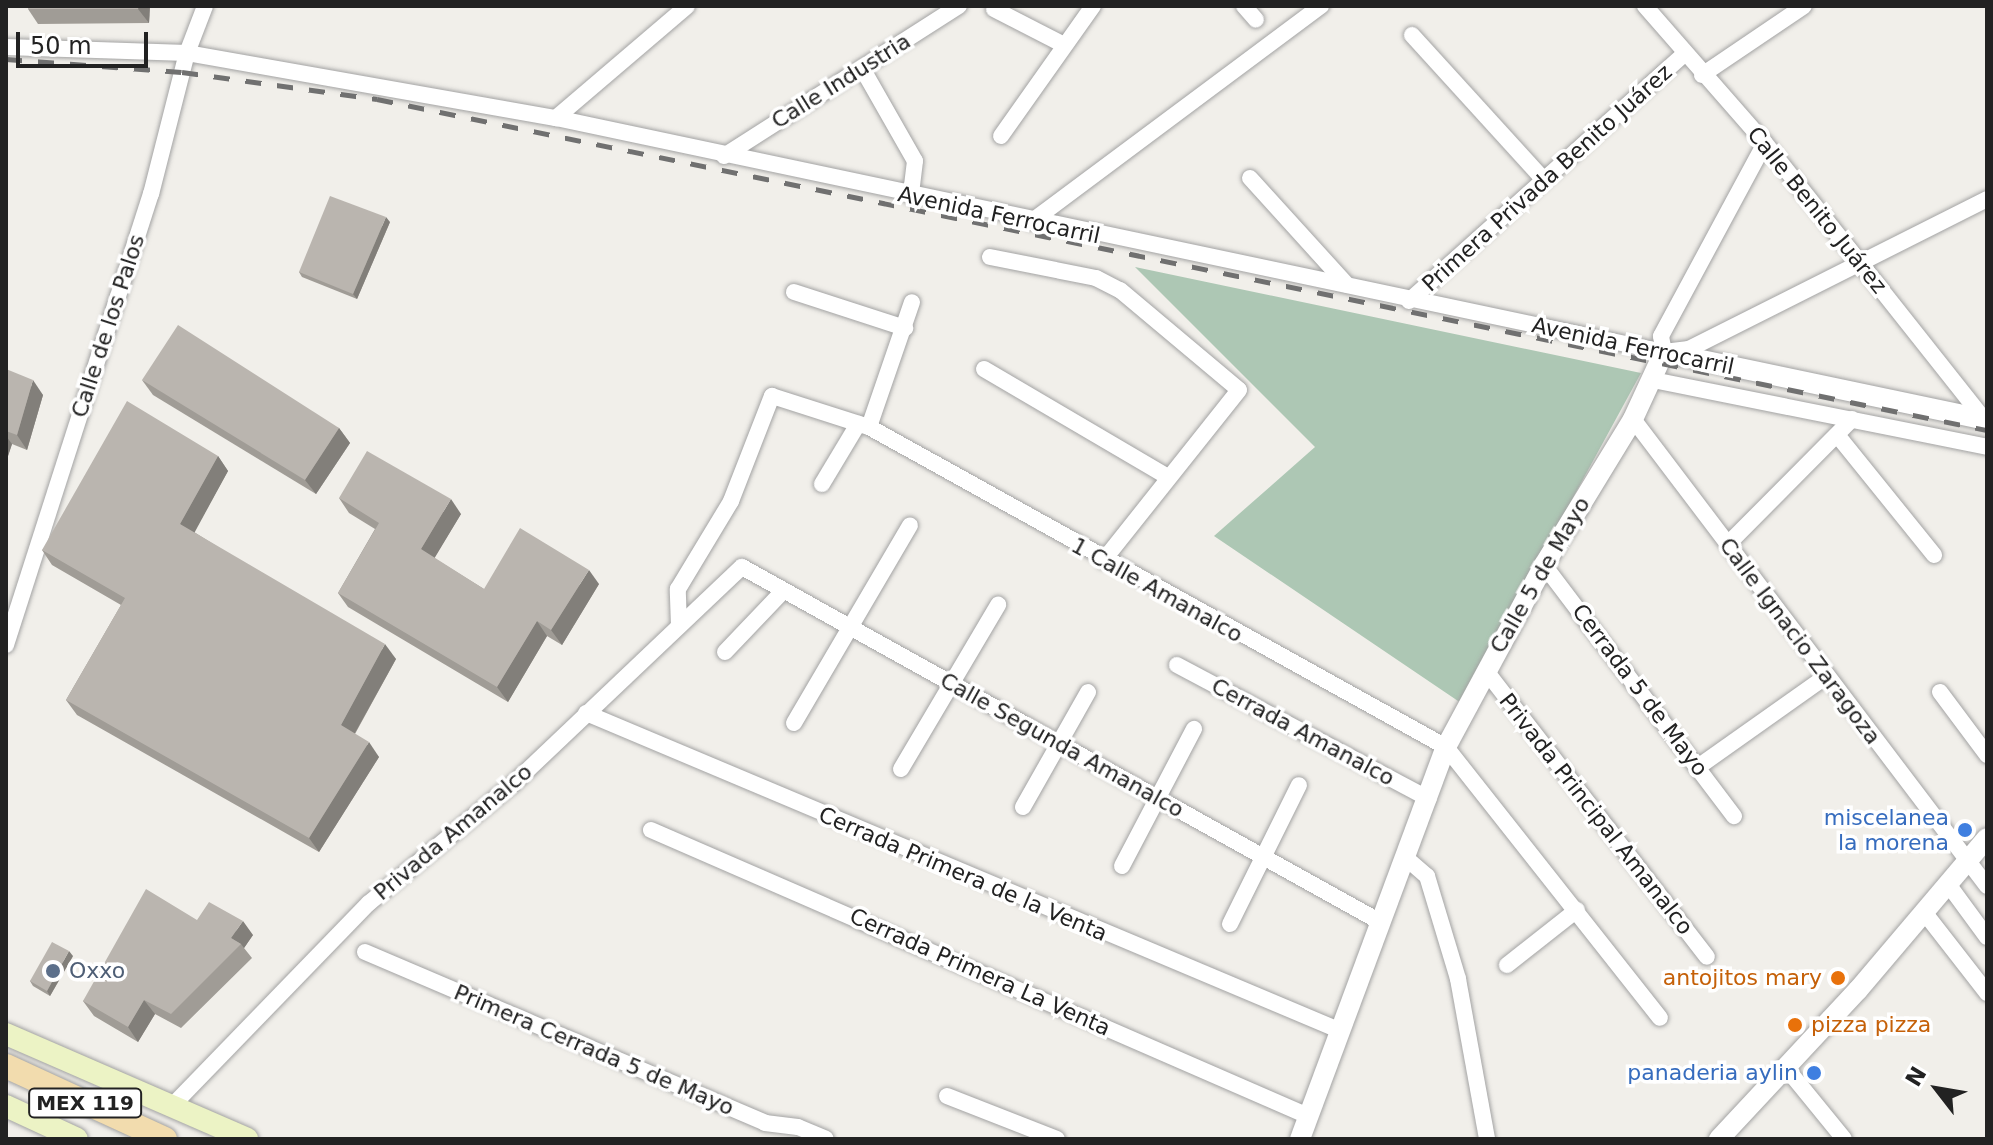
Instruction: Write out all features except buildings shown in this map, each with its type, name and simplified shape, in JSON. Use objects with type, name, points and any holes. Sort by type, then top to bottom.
[{"type":"main road","points":[[6,1034],[247,1139]]},
{"type":"main road","name":"MEX 119","points":[[6,1066],[165,1139]]},
{"type":"main road","points":[[6,1106],[77,1139]]},
{"type":"street","name":"Calle de los Palos","points":[[6,645],[151,194],[187,53],[205,6]]},
{"type":"street","points":[[556,118],[687,6]]},
{"type":"street","name":"Calle Industria","points":[[724,156],[959,6]]},
{"type":"street","points":[[1001,136],[1062,44],[1093,6]]},
{"type":"street","points":[[1244,6],[1256,20]]},
{"type":"street","points":[[1031,222],[1321,6]]},
{"type":"street","name":"Calle Benito Juárez","points":[[1645,6],[1702,75],[1765,143],[1986,419]]},
{"type":"street","points":[[1702,75],[1804,6]]},
{"type":"street","points":[[994,9],[1062,44]]},
{"type":"street","points":[[1412,35],[1544,180]]},
{"type":"street","name":"Avenida Ferrocarril","points":[[6,47],[187,53],[556,118],[1031,222],[1986,419]]},
{"type":"street","name":"Primera Privada Benito Juárez","points":[[1409,301],[1684,54]]},
{"type":"street","points":[[862,68],[915,161],[911,196]]},
{"type":"street","points":[[1765,143],[1661,336],[1664,352],[1689,349],[1859,259],[1987,199]]},
{"type":"street","points":[[1250,178],[1347,285]]},
{"type":"street","points":[[990,257],[1096,278],[1120,290],[1239,390],[1103,561]]},
{"type":"street","points":[[794,292],[905,328]]},
{"type":"street","points":[[822,484],[864,426],[905,328],[912,302]]},
{"type":"street","name":"Calle 5 de Mayo","points":[[1300,1139],[1446,747],[1544,565],[1633,419],[1664,352]]},
{"type":"street","points":[[984,369],[1168,477]]},
{"type":"street","points":[[1653,380],[1987,447]]},
{"type":"street","name":"1 Calle Amanalco","points":[[679,626],[678,589],[731,501],[772,396],[864,426],[1103,561],[1446,747]]},
{"type":"street","name":"Calle Ignacio Zaragoza","points":[[1633,419],[1825,677],[1987,886]]},
{"type":"street","points":[[1728,544],[1852,419]]},
{"type":"street","points":[[1838,436],[1934,555]]},
{"type":"street","points":[[794,723],[910,525]]},
{"type":"street","name":"Cerrada 5 de Mayo","points":[[1544,565],[1734,816]]},
{"type":"street","name":"Privada Amanalco","points":[[173,1105],[369,903],[513,784],[742,567]]},
{"type":"street","name":"Calle Segunda Amanalco","points":[[742,567],[1382,923]]},
{"type":"street","points":[[725,652],[783,591]]},
{"type":"street","points":[[901,769],[998,605]]},
{"type":"street","name":"Cerrada Amanalco","points":[[1177,665],[1429,799]]},
{"type":"street","name":"Privada Principal Amanalco","points":[[1486,671],[1707,957]]},
{"type":"street","points":[[1698,767],[1825,677]]},
{"type":"street","points":[[1023,807],[1088,692]]},
{"type":"street","points":[[1940,692],[1987,755]]},
{"type":"street","name":"Cerrada Primera de la Venta","points":[[586,713],[1341,1031]]},
{"type":"street","points":[[1122,866],[1194,729]]},
{"type":"street","points":[[1446,747],[1660,1018]]},
{"type":"street","points":[[1230,924],[1299,785]]},
{"type":"street","name":"Cerrada Primera La Venta","points":[[651,830],[1308,1116]]},
{"type":"street","points":[[1719,1139],[1787,1069],[1987,838]]},
{"type":"street","points":[[1406,858],[1427,876],[1458,979],[1487,1139]]},
{"type":"street","points":[[1948,884],[1987,937]]},
{"type":"street","points":[[1507,965],[1577,910]]},
{"type":"street","points":[[1924,912],[1987,993]]},
{"type":"street","name":"Primera Cerrada 5 de Mayo","points":[[365,952],[765,1123],[798,1127],[826,1139]]},
{"type":"street","points":[[1787,1069],[1844,1139]]},
{"type":"street","points":[[947,1096],[1057,1139]]},
{"type":"green space","points":[[1135,267],[1641,373],[1461,703],[1214,536],[1315,447]]},
{"type":"railway","points":[[6,59],[182,72],[377,99],[1987,430]]},
{"type":"place","name":"miscelanea la morena","points":[[1965,830]]},
{"type":"place","name":"Oxxo","points":[[53,971]]},
{"type":"place","name":"antojitos mary","points":[[1838,978]]},
{"type":"place","name":"pizza pizza","points":[[1795,1025]]},
{"type":"place","name":"panaderia aylin","points":[[1814,1073]]}]
